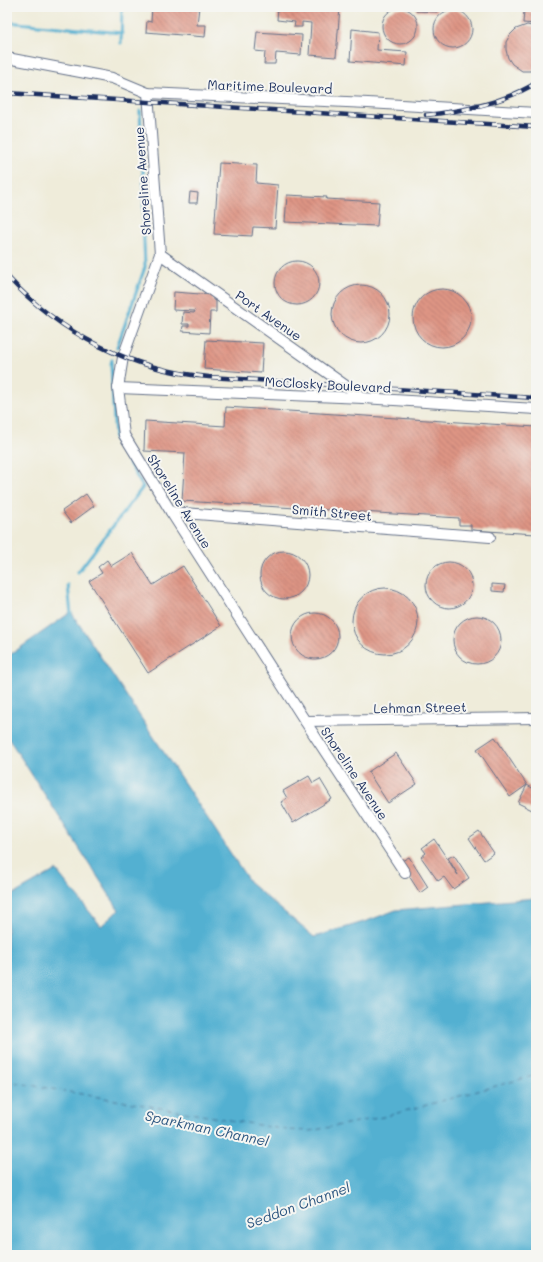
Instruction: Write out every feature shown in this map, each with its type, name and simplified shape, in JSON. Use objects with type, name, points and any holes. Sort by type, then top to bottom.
[{"type":"street","name":"Maritime Boulevard","points":[[7,58],[112,78],[148,93],[368,103],[536,114]]},
{"type":"street","name":"Shoreline Avenue","points":[[148,93],[160,254],[123,358],[118,388],[124,435],[304,721],[405,873]]},
{"type":"street","name":"Port Avenue","points":[[160,254],[363,398]]},
{"type":"street","name":"McClosky Boulevard","points":[[118,388],[363,398],[536,409]]},
{"type":"street","name":"Smith Street","points":[[172,512],[490,537]]},
{"type":"street","name":"Lehman Street","points":[[304,721],[536,718]]},
{"type":"water","points":[[71,612],[251,884],[314,937],[367,921],[396,910],[536,898],[536,1255],[7,1255],[7,898],[56,870],[101,926],[119,910],[7,736],[7,657]]},
{"type":"building","points":[[152,7],[199,7],[197,25],[206,25],[205,37],[146,32],[147,21],[151,22]]},
{"type":"building","points":[[278,7],[340,7],[336,57],[309,55],[311,23],[302,22],[302,27],[294,27],[295,22],[277,20]]},
{"type":"building","points":[[416,7],[437,7],[437,12],[416,11]]},
{"type":"building","points":[[404,8],[413,13],[417,19],[417,33],[413,39],[404,44],[396,44],[387,39],[383,33],[382,22],[387,13],[393,9]]},
{"type":"building","points":[[453,10],[463,13],[469,19],[472,29],[469,39],[463,45],[453,48],[443,45],[437,39],[434,29],[437,19],[443,13]]},
{"type":"building","points":[[524,11],[536,12],[536,24],[523,23]]},
{"type":"building","points":[[527,25],[536,27],[536,70],[522,71],[512,64],[508,58],[506,42],[516,29]]},
{"type":"building","points":[[352,29],[378,32],[377,50],[407,52],[406,66],[350,61]]},
{"type":"building","points":[[257,32],[302,35],[301,55],[276,53],[275,64],[264,64],[265,52],[255,51]]},
{"type":"building","points":[[219,163],[257,165],[256,183],[278,185],[275,228],[253,227],[252,236],[214,234]]},
{"type":"building","points":[[190,192],[198,193],[197,203],[189,203]]},
{"type":"building","points":[[287,195],[379,202],[377,226],[285,222]]},
{"type":"building","points":[[293,261],[301,261],[313,267],[319,279],[319,287],[313,299],[301,305],[293,305],[281,299],[275,287],[275,279],[281,267]]},
{"type":"building","points":[[361,285],[377,290],[385,298],[390,314],[385,330],[377,338],[361,343],[345,338],[337,330],[332,314],[337,298],[345,290]]},
{"type":"building","points":[[442,289],[458,294],[466,302],[471,318],[466,334],[458,342],[442,347],[426,342],[418,334],[413,318],[418,302],[426,294]]},
{"type":"building","points":[[174,292],[213,295],[213,300],[216,301],[216,312],[210,312],[209,333],[182,331],[183,326],[189,326],[189,324],[182,324],[183,312],[194,313],[195,311],[173,310]]},
{"type":"building","points":[[206,340],[263,343],[261,373],[204,369]]},
{"type":"building","points":[[226,407],[536,427],[536,534],[471,530],[471,525],[459,525],[459,518],[182,501],[185,453],[144,451],[145,421],[225,426]]},
{"type":"building","points":[[86,494],[94,506],[71,523],[62,511]]},
{"type":"building","points":[[279,551],[289,551],[301,558],[308,570],[308,580],[301,592],[289,599],[279,599],[271,595],[264,588],[260,580],[260,570],[264,562],[271,555]]},
{"type":"building","points":[[132,553],[153,585],[183,566],[221,626],[148,673],[89,581],[102,573],[98,567],[107,560],[111,566]]},
{"type":"building","points":[[454,562],[458,563],[468,572],[471,576],[471,594],[462,604],[454,608],[444,608],[436,604],[427,594],[426,580],[430,572],[440,563]]},
{"type":"building","points":[[492,584],[505,585],[504,592],[492,591]]},
{"type":"building","points":[[379,588],[391,588],[403,593],[413,603],[418,615],[416,634],[403,649],[391,654],[379,654],[367,649],[357,639],[352,627],[352,615],[357,603],[367,593]]},
{"type":"building","points":[[320,613],[324,614],[334,623],[337,627],[337,645],[328,655],[320,659],[310,659],[302,655],[293,645],[292,631],[296,623],[306,614]]},
{"type":"building","points":[[477,616],[486,618],[494,623],[499,631],[501,640],[499,649],[494,657],[486,662],[477,664],[468,662],[460,657],[455,649],[453,640],[455,631],[460,623],[468,618]]},
{"type":"building","points":[[495,737],[527,785],[510,797],[477,749]]},
{"type":"building","points":[[396,753],[417,784],[388,803],[368,772]]},
{"type":"building","points":[[309,776],[313,783],[320,779],[332,799],[293,823],[281,802],[287,798],[283,791]]},
{"type":"building","points":[[527,785],[536,790],[536,812],[518,803]]},
{"type":"building","points":[[479,831],[494,853],[484,860],[469,838]]},
{"type":"building","points":[[434,839],[458,875],[448,858],[454,855],[469,878],[453,889],[444,877],[438,881],[421,857],[426,853],[422,848]]},
{"type":"building","points":[[409,857],[428,887],[420,893],[400,862]]},
{"type":"waterway","points":[[121,43],[122,7]]},
{"type":"waterway","points":[[7,22],[122,33]]},
{"type":"waterway","points":[[117,347],[145,267],[143,216],[144,191],[140,111]]},
{"type":"waterway","points":[[78,572],[143,487],[115,439],[112,360]]},
{"type":"waterway","points":[[68,585],[71,615]]},
{"type":"ferry route","points":[[7,1081],[287,1130],[310,1131],[383,1117],[536,1075]]},
{"type":"railway","points":[[426,115],[455,111],[497,101],[536,83]]},
{"type":"railway","points":[[7,93],[536,127]]},
{"type":"railway","points":[[7,276],[28,297],[74,332],[99,346],[125,357],[180,373],[209,377],[536,398]]},
{"type":"water label","name":"Sparkman Channel","points":[[207,1128]]},
{"type":"water label","name":"Seddon Channel","points":[[298,1205]]}]
